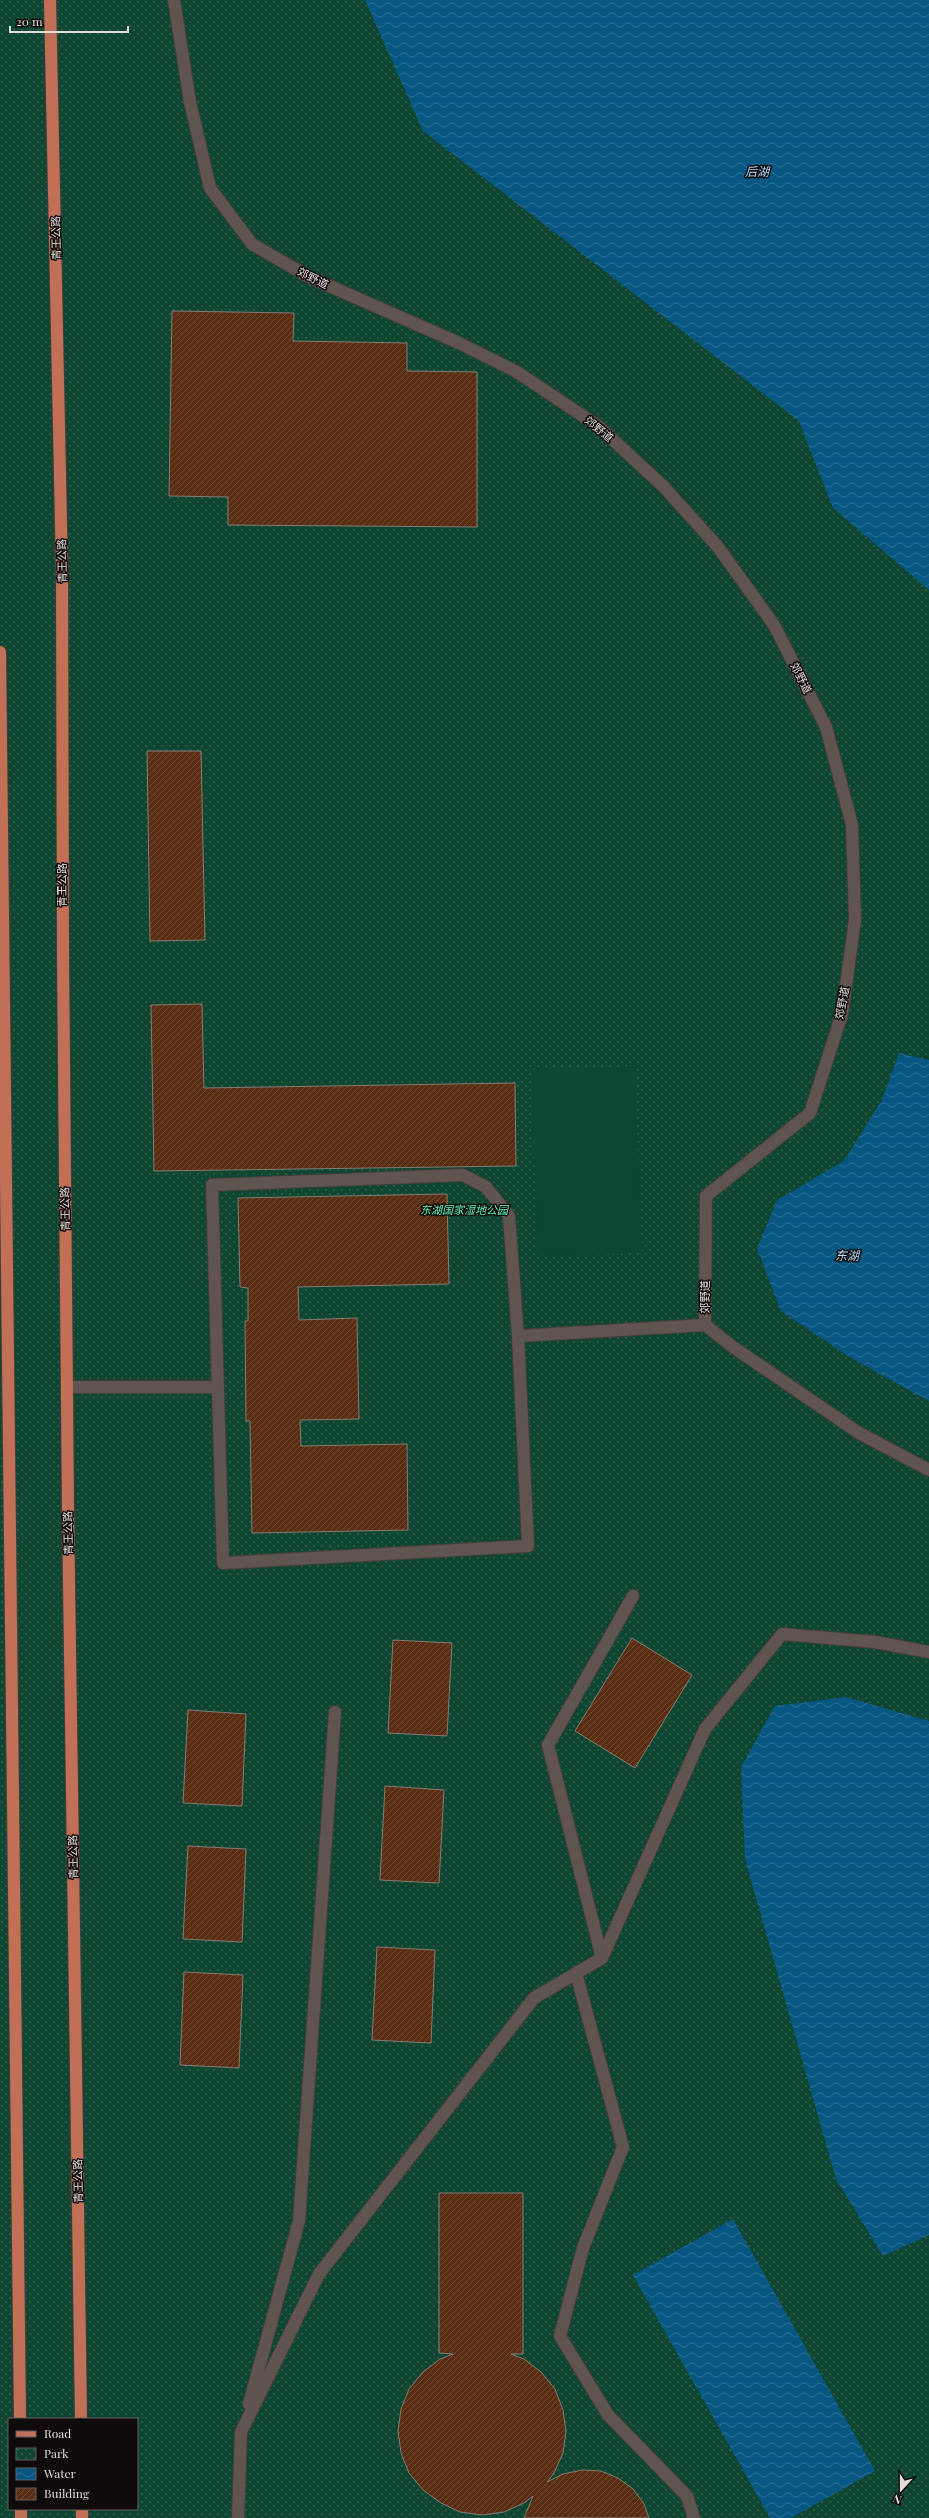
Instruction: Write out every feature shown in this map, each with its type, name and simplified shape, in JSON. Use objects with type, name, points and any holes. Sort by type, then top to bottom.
[{"type":"main road","name":"青王公路","points":[[50,0],[62,563],[62,954],[82,2418]]},
{"type":"main road","points":[[0,652],[20,2418]]},
{"type":"lane","name":"郊野道","points":[[174,0],[190,102],[210,188],[252,244],[309,277],[459,343],[517,372],[598,426],[663,486],[718,546],[774,625],[826,727],[852,825],[855,920],[842,1014],[810,1113],[706,1196],[705,1325],[733,1347],[859,1434],[929,1470]]},
{"type":"lane","points":[[463,1175],[486,1187],[509,1216],[518,1336],[528,1546],[223,1563],[212,1185],[463,1175]]},
{"type":"lane","points":[[518,1336],[705,1325]]},
{"type":"lane","points":[[67,1387],[218,1387]]},
{"type":"lane","points":[[602,1958],[548,1745],[633,1596]]},
{"type":"lane","points":[[241,2432],[319,2274],[534,1998],[602,1958],[705,1729],[782,1634],[875,1642],[929,1652]]},
{"type":"lane","points":[[238,2518],[241,2432],[300,2221],[335,1712]]},
{"type":"lane","points":[[576,1973],[623,2147],[583,2248],[560,2336],[608,2415],[687,2496],[694,2518]]},
{"type":"green space","name":"东湖国家湿地公园","points":[[0,0],[929,0],[929,2518],[0,2518]]},
{"type":"green space","points":[[635,1066],[642,1253],[538,1256],[531,1070]]},
{"type":"water","name":"后湖","points":[[365,0],[929,0],[929,590],[833,508],[799,421],[423,131]]},
{"type":"water","name":"东湖","points":[[899,1053],[929,1060],[929,1401],[851,1358],[781,1311],[757,1249],[777,1200],[844,1161],[882,1100]]},
{"type":"water","points":[[846,1697],[929,1721],[929,2235],[883,2256],[836,2179],[745,1859],[741,1767],[775,1706]]},
{"type":"water","points":[[733,2219],[875,2471],[791,2518],[770,2518],[633,2275]]},
{"type":"building","points":[[172,311],[294,313],[293,341],[407,343],[407,371],[477,372],[477,527],[228,525],[228,497],[169,496]]},
{"type":"building","points":[[147,751],[201,751],[205,940],[150,941]]},
{"type":"building","points":[[202,1004],[204,1088],[515,1083],[516,1166],[154,1171],[151,1005]]},
{"type":"building","points":[[447,1194],[449,1284],[298,1287],[299,1320],[357,1318],[359,1419],[300,1420],[301,1446],[407,1444],[408,1530],[252,1533],[250,1421],[246,1421],[245,1321],[248,1321],[248,1288],[240,1287],[238,1198]]},
{"type":"building","points":[[632,1638],[692,1675],[635,1768],[575,1731]]},
{"type":"building","points":[[393,1640],[452,1643],[447,1736],[388,1733]]},
{"type":"building","points":[[188,1710],[246,1714],[242,1806],[183,1803]]},
{"type":"building","points":[[385,1786],[444,1790],[439,1883],[380,1880]]},
{"type":"building","points":[[188,1846],[246,1849],[242,1942],[183,1939]]},
{"type":"building","points":[[377,1947],[435,1950],[431,2043],[372,2040]]},
{"type":"building","points":[[184,1972],[243,1975],[239,2068],[180,2065]]},
{"type":"building","points":[[439,2193],[523,2193],[523,2354],[511,2354],[524,2359],[541,2372],[555,2389],[563,2410],[566,2431],[563,2453],[554,2473],[547,2482],[563,2474],[582,2470],[601,2471],[618,2478],[633,2489],[644,2504],[649,2518],[524,2518],[533,2496],[524,2503],[504,2512],[482,2515],[460,2512],[441,2503],[423,2490],[409,2473],[401,2453],[398,2431],[401,2409],[409,2389],[423,2372],[440,2359],[453,2354],[439,2353]]}]
